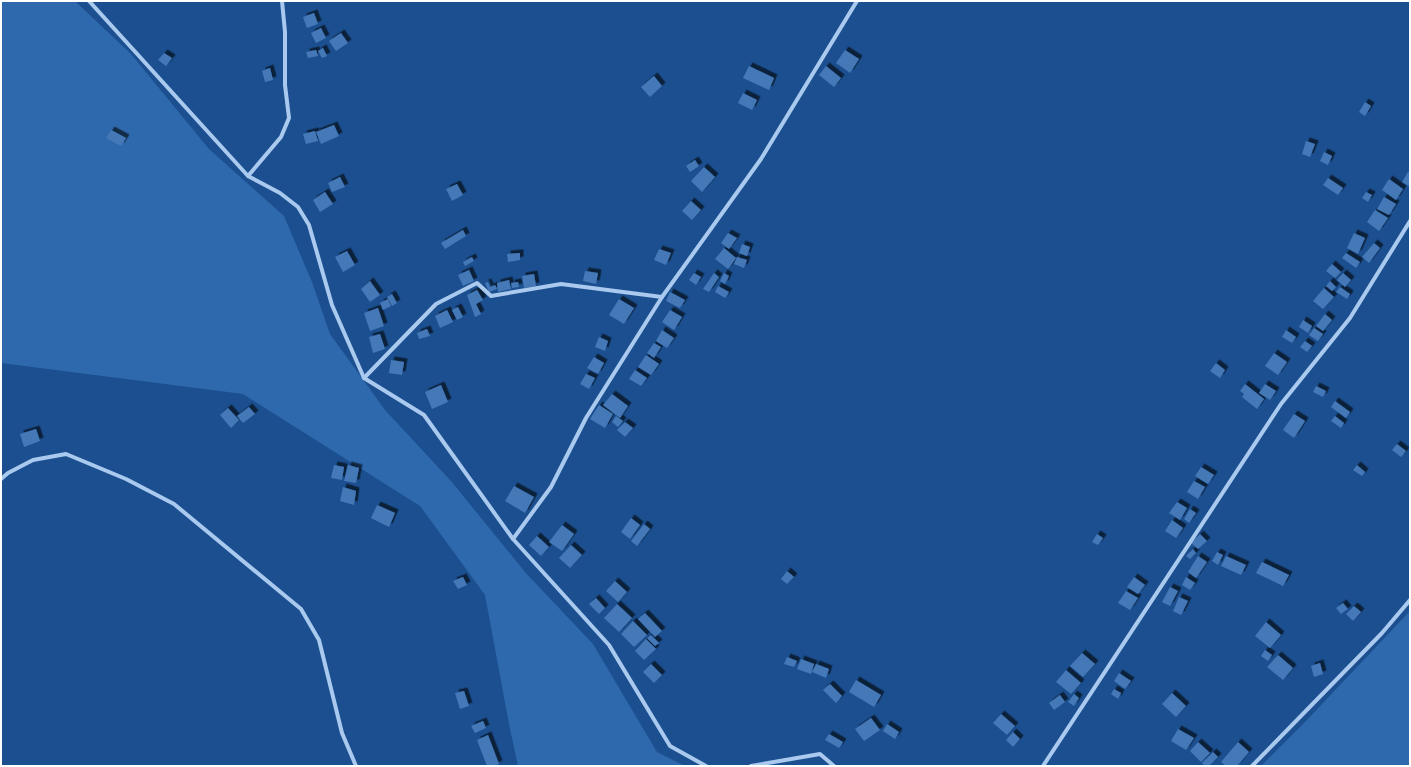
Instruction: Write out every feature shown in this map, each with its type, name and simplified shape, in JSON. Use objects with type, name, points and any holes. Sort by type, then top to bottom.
[{"type":"street","points":[[89,1],[248,176],[280,193],[298,207],[309,225],[332,305],[364,378],[424,415],[512,539],[609,645],[670,746],[706,766]]},
{"type":"street","points":[[248,176],[281,137],[289,118],[285,84],[285,32],[282,1]]},
{"type":"street","points":[[512,539],[551,487],[586,418],[662,297],[761,159],[857,1]]},
{"type":"street","points":[[1044,766],[1281,404],[1350,318],[1410,221]]},
{"type":"street","points":[[364,378],[436,304],[477,283],[491,296],[561,284],[662,297]]},
{"type":"street","points":[[1,479],[8,473],[33,460],[66,454],[126,478],[174,504],[301,609],[319,640],[342,734],[356,766]]},
{"type":"street","points":[[1252,766],[1382,633],[1410,600]]},
{"type":"street","points":[[751,766],[820,754],[834,766]]},
{"type":"shaded area","points":[[1,1],[76,2],[131,54],[209,149],[284,216],[312,282],[330,334],[385,410],[451,481],[525,572],[593,644],[657,752],[685,766],[518,766],[485,595],[420,506],[243,394],[1,363]]},
{"type":"shaded area","points":[[1410,611],[1410,766],[1261,766],[1305,722]]},
{"type":"building","points":[[314,13],[318,24],[307,28],[303,17]]},
{"type":"building","points":[[321,28],[326,38],[316,43],[311,33]]},
{"type":"building","points":[[341,33],[348,43],[336,51],[329,41]]},
{"type":"building","points":[[323,48],[327,56],[322,58],[318,51]]},
{"type":"building","points":[[316,50],[318,56],[308,58],[306,52]]},
{"type":"building","points":[[845,50],[859,59],[850,73],[836,63]]},
{"type":"building","points":[[164,53],[172,58],[166,66],[158,60]]},
{"type":"building","points":[[749,66],[774,78],[769,90],[743,78]]},
{"type":"building","points":[[826,66],[841,78],[834,87],[819,75]]},
{"type":"building","points":[[270,68],[273,80],[265,82],[262,71]]},
{"type":"building","points":[[654,76],[662,86],[650,97],[641,87]]},
{"type":"building","points":[[743,93],[757,100],[752,110],[738,103]]},
{"type":"building","points":[[1365,102],[1371,106],[1365,116],[1359,112]]},
{"type":"building","points":[[334,125],[339,136],[321,144],[316,132]]},
{"type":"building","points":[[111,130],[126,138],[121,146],[106,138]]},
{"type":"building","points":[[315,131],[318,141],[306,144],[303,134]]},
{"type":"building","points":[[1306,141],[1315,144],[1310,157],[1302,154]]},
{"type":"building","points":[[1324,152],[1332,156],[1328,165],[1320,161]]},
{"type":"building","points":[[695,160],[699,166],[690,172],[686,166]]},
{"type":"building","points":[[704,167],[715,177],[702,192],[691,181]]},
{"type":"building","points":[[1408,172],[1410,173],[1410,187],[1402,182]]},
{"type":"building","points":[[340,177],[345,187],[332,192],[328,183]]},
{"type":"building","points":[[1328,178],[1343,188],[1338,195],[1323,185]]},
{"type":"building","points":[[1389,179],[1403,189],[1396,200],[1382,190]]},
{"type":"building","points":[[457,184],[463,195],[452,201],[446,189]]},
{"type":"building","points":[[325,192],[333,204],[320,212],[313,200]]},
{"type":"building","points":[[1366,192],[1372,195],[1368,202],[1362,198]]},
{"type":"building","points":[[1384,197],[1396,204],[1389,215],[1377,209]]},
{"type":"building","points":[[691,201],[701,210],[692,220],[682,211]]},
{"type":"building","points":[[1375,210],[1388,218],[1379,231],[1367,222]]},
{"type":"building","points":[[463,230],[466,236],[445,249],[441,243]]},
{"type":"building","points":[[728,233],[737,238],[729,249],[721,243]]},
{"type":"building","points":[[1354,233],[1365,238],[1358,254],[1347,248]]},
{"type":"building","points":[[1374,243],[1380,248],[1369,263],[1362,257]]},
{"type":"building","points":[[742,244],[750,247],[747,256],[739,253]]},
{"type":"building","points":[[724,248],[736,258],[728,269],[715,259]]},
{"type":"building","points":[[659,249],[671,253],[666,265],[654,260]]},
{"type":"building","points":[[347,251],[355,265],[343,272],[335,257]]},
{"type":"building","points":[[520,253],[520,260],[508,262],[507,254]]},
{"type":"building","points":[[1346,253],[1360,262],[1356,268],[1342,258]]},
{"type":"building","points":[[472,257],[474,261],[465,266],[463,262]]},
{"type":"building","points":[[737,257],[747,260],[744,268],[734,264]]},
{"type":"building","points":[[1332,264],[1341,272],[1335,278],[1326,271]]},
{"type":"building","points":[[469,270],[474,281],[463,286],[458,275]]},
{"type":"building","points":[[585,271],[598,273],[596,284],[583,281]]},
{"type":"building","points":[[694,273],[701,277],[696,285],[689,280]]},
{"type":"building","points":[[714,273],[719,277],[709,292],[703,289]]},
{"type":"building","points":[[724,273],[729,276],[725,284],[720,281]]},
{"type":"building","points":[[1343,273],[1351,280],[1345,287],[1337,280]]},
{"type":"building","points":[[534,274],[536,286],[524,288],[522,276]]},
{"type":"building","points":[[509,280],[511,289],[498,292],[497,283]]},
{"type":"building","points":[[370,281],[380,295],[370,302],[361,289]]},
{"type":"building","points":[[1330,281],[1336,287],[1332,291],[1326,286]]},
{"type":"building","points":[[488,282],[490,287],[495,285],[497,289],[489,292],[485,283]]},
{"type":"building","points":[[518,282],[519,287],[512,288],[511,283]]},
{"type":"building","points":[[718,286],[729,292],[725,298],[715,292]]},
{"type":"building","points":[[1340,287],[1350,294],[1347,299],[1336,292]]},
{"type":"building","points":[[1324,288],[1334,297],[1323,309],[1313,301]]},
{"type":"building","points":[[477,290],[483,300],[476,304],[481,314],[475,317],[467,295]]},
{"type":"building","points":[[670,292],[685,300],[680,308],[666,301]]},
{"type":"building","points":[[392,294],[397,303],[392,306],[387,297]]},
{"type":"building","points":[[388,299],[391,306],[383,310],[380,303]]},
{"type":"building","points":[[619,299],[634,308],[624,324],[609,315]]},
{"type":"building","points":[[458,307],[463,317],[457,320],[452,310]]},
{"type":"building","points":[[378,308],[384,326],[370,331],[364,313]]},
{"type":"building","points":[[447,310],[453,322],[440,328],[435,316]]},
{"type":"building","points":[[670,310],[682,317],[674,330],[662,322]]},
{"type":"building","points":[[1325,314],[1332,320],[1323,331],[1316,326]]},
{"type":"building","points":[[1303,320],[1312,326],[1308,333],[1299,327]]},
{"type":"building","points":[[1314,328],[1323,334],[1318,341],[1309,335]]},
{"type":"building","points":[[427,329],[430,336],[419,339],[417,333]]},
{"type":"building","points":[[662,330],[674,338],[667,348],[656,341]]},
{"type":"building","points":[[1286,330],[1296,337],[1292,343],[1282,337]]},
{"type":"building","points":[[380,334],[385,349],[373,353],[369,337]]},
{"type":"building","points":[[599,337],[608,341],[605,351],[595,347]]},
{"type":"building","points":[[1305,341],[1312,346],[1307,352],[1300,347]]},
{"type":"building","points":[[654,343],[661,347],[654,358],[647,353]]},
{"type":"building","points":[[1274,353],[1287,362],[1278,375],[1265,366]]},
{"type":"building","points":[[646,355],[659,364],[651,375],[638,367]]},
{"type":"building","points":[[594,357],[604,363],[598,374],[587,368]]},
{"type":"building","points":[[391,360],[404,362],[402,375],[389,373]]},
{"type":"building","points":[[1216,363],[1225,370],[1220,378],[1210,371]]},
{"type":"building","points":[[635,370],[647,378],[641,386],[629,379]]},
{"type":"building","points":[[586,374],[595,378],[589,389],[580,384]]},
{"type":"building","points":[[1245,384],[1264,399],[1257,409],[1242,397],[1244,394],[1240,391]]},
{"type":"building","points":[[1265,384],[1276,391],[1270,400],[1259,393]]},
{"type":"building","points":[[441,385],[448,402],[432,409],[425,392]]},
{"type":"building","points":[[1316,386],[1326,391],[1323,397],[1313,392]]},
{"type":"building","points":[[612,394],[628,406],[620,418],[603,405]]},
{"type":"building","points":[[1335,401],[1350,412],[1346,418],[1331,407]]},
{"type":"building","points":[[599,405],[613,414],[605,428],[590,419]]},
{"type":"building","points":[[249,407],[255,414],[243,423],[237,416]]},
{"type":"building","points":[[228,408],[239,420],[231,428],[220,415]]},
{"type":"building","points":[[1294,414],[1305,421],[1294,438],[1283,430]]},
{"type":"building","points":[[616,416],[623,421],[618,427],[612,422]]},
{"type":"building","points":[[1335,416],[1344,423],[1341,428],[1331,421]]},
{"type":"building","points":[[625,422],[633,428],[625,437],[617,430]]},
{"type":"building","points":[[36,429],[40,441],[24,447],[20,434]]},
{"type":"building","points":[[1397,444],[1406,451],[1401,457],[1392,450]]},
{"type":"building","points":[[334,465],[344,467],[342,480],[331,478]]},
{"type":"building","points":[[348,465],[359,468],[356,483],[344,481]]},
{"type":"building","points":[[1357,465],[1365,472],[1362,476],[1353,470]]},
{"type":"building","points":[[1201,467],[1214,475],[1208,484],[1195,476]]},
{"type":"building","points":[[1194,481],[1205,487],[1198,499],[1187,492]]},
{"type":"building","points":[[514,486],[534,497],[525,513],[505,501]]},
{"type":"building","points":[[343,487],[356,491],[354,505],[340,501]]},
{"type":"building","points":[[1177,502],[1187,508],[1180,520],[1169,513]]},
{"type":"building","points":[[377,505],[395,513],[389,527],[371,518]]},
{"type":"building","points":[[1190,509],[1196,513],[1189,523],[1184,519]]},
{"type":"building","points":[[631,518],[640,525],[630,539],[621,532]]},
{"type":"building","points":[[1172,520],[1183,528],[1176,538],[1165,531]]},
{"type":"building","points":[[644,524],[650,529],[637,546],[631,541]]},
{"type":"building","points":[[562,525],[574,534],[562,551],[549,542]]},
{"type":"building","points":[[1097,534],[1103,538],[1098,545],[1092,542]]},
{"type":"building","points":[[1200,534],[1207,541],[1198,549],[1191,543]]},
{"type":"building","points":[[537,536],[549,547],[541,556],[529,545]]},
{"type":"building","points":[[571,545],[582,555],[570,568],[559,558]]},
{"type":"building","points":[[1193,549],[1196,553],[1190,559],[1186,556]]},
{"type":"building","points":[[1217,552],[1223,555],[1218,565],[1212,561]]},
{"type":"building","points":[[1198,556],[1207,562],[1196,578],[1188,572]]},
{"type":"building","points":[[1226,556],[1246,565],[1241,575],[1221,566]]},
{"type":"building","points":[[1262,562],[1289,575],[1283,586],[1256,573]]},
{"type":"building","points":[[787,571],[794,577],[787,584],[781,579]]},
{"type":"building","points":[[463,577],[467,585],[458,589],[453,581]]},
{"type":"building","points":[[1134,577],[1145,585],[1138,594],[1127,587]]},
{"type":"building","points":[[1186,577],[1195,583],[1190,590],[1182,585]]},
{"type":"building","points":[[615,581],[627,592],[618,602],[606,591]]},
{"type":"building","points":[[1170,587],[1178,591],[1170,606],[1162,602]]},
{"type":"building","points":[[1126,591],[1138,598],[1130,610],[1118,603]]},
{"type":"building","points":[[1179,597],[1188,601],[1181,615],[1173,611]]},
{"type":"building","points":[[596,598],[605,608],[599,614],[589,604]]},
{"type":"building","points":[[1343,603],[1348,609],[1341,614],[1336,608]]},
{"type":"building","points":[[617,604],[632,618],[619,632],[604,618]]},
{"type":"building","points":[[1354,606],[1361,612],[1353,621],[1346,614]]},
{"type":"building","points":[[645,613],[662,631],[655,637],[638,619]]},
{"type":"building","points":[[633,621],[647,635],[634,647],[621,634]]},
{"type":"building","points":[[1266,622],[1281,635],[1270,648],[1255,636]]},
{"type":"building","points":[[651,635],[659,643],[655,646],[647,638]]},
{"type":"building","points":[[646,639],[656,649],[644,660],[635,651]]},
{"type":"building","points":[[1265,650],[1272,655],[1268,661],[1261,656]]},
{"type":"building","points":[[1082,653],[1095,664],[1083,677],[1070,666]]},
{"type":"building","points":[[1278,655],[1293,668],[1283,680],[1267,667]]},
{"type":"building","points":[[787,657],[797,661],[794,667],[784,664]]},
{"type":"building","points":[[801,659],[814,664],[811,674],[797,669]]},
{"type":"building","points":[[1320,663],[1323,674],[1314,677],[1311,666]]},
{"type":"building","points":[[651,664],[662,675],[654,683],[643,672]]},
{"type":"building","points":[[816,664],[829,669],[826,678],[812,672]]},
{"type":"building","points":[[1066,670],[1081,683],[1071,694],[1056,682]]},
{"type":"building","points":[[1119,673],[1131,681],[1125,689],[1114,681]]},
{"type":"building","points":[[856,680],[881,695],[874,707],[849,692]]},
{"type":"building","points":[[830,684],[842,696],[836,703],[823,690]]},
{"type":"building","points":[[1114,689],[1121,693],[1118,699],[1111,694]]},
{"type":"building","points":[[464,691],[469,706],[460,709],[455,693]]},
{"type":"building","points":[[1172,693],[1186,706],[1176,717],[1162,704]]},
{"type":"building","points":[[1074,694],[1079,698],[1074,706],[1068,702]]},
{"type":"building","points":[[1060,695],[1065,702],[1054,710],[1049,703]]},
{"type":"building","points":[[1001,714],[1015,726],[1007,735],[993,723]]},
{"type":"building","points":[[871,718],[880,730],[864,741],[855,729]]},
{"type":"building","points":[[483,721],[486,728],[475,733],[471,726]]},
{"type":"building","points":[[887,724],[899,732],[895,739],[883,731]]},
{"type":"building","points":[[1178,729],[1194,738],[1186,750],[1171,741]]},
{"type":"building","points":[[1013,732],[1020,739],[1013,747],[1006,740]]},
{"type":"building","points":[[829,734],[843,742],[839,748],[825,740]]},
{"type":"building","points":[[488,735],[499,764],[494,766],[487,766],[477,740]]},
{"type":"building","points":[[1198,742],[1210,753],[1201,762],[1190,751]]},
{"type":"building","points":[[1238,742],[1249,752],[1237,766],[1226,766],[1221,762]]},
{"type":"building","points":[[1213,752],[1218,757],[1209,766],[1205,766],[1202,763]]}]
